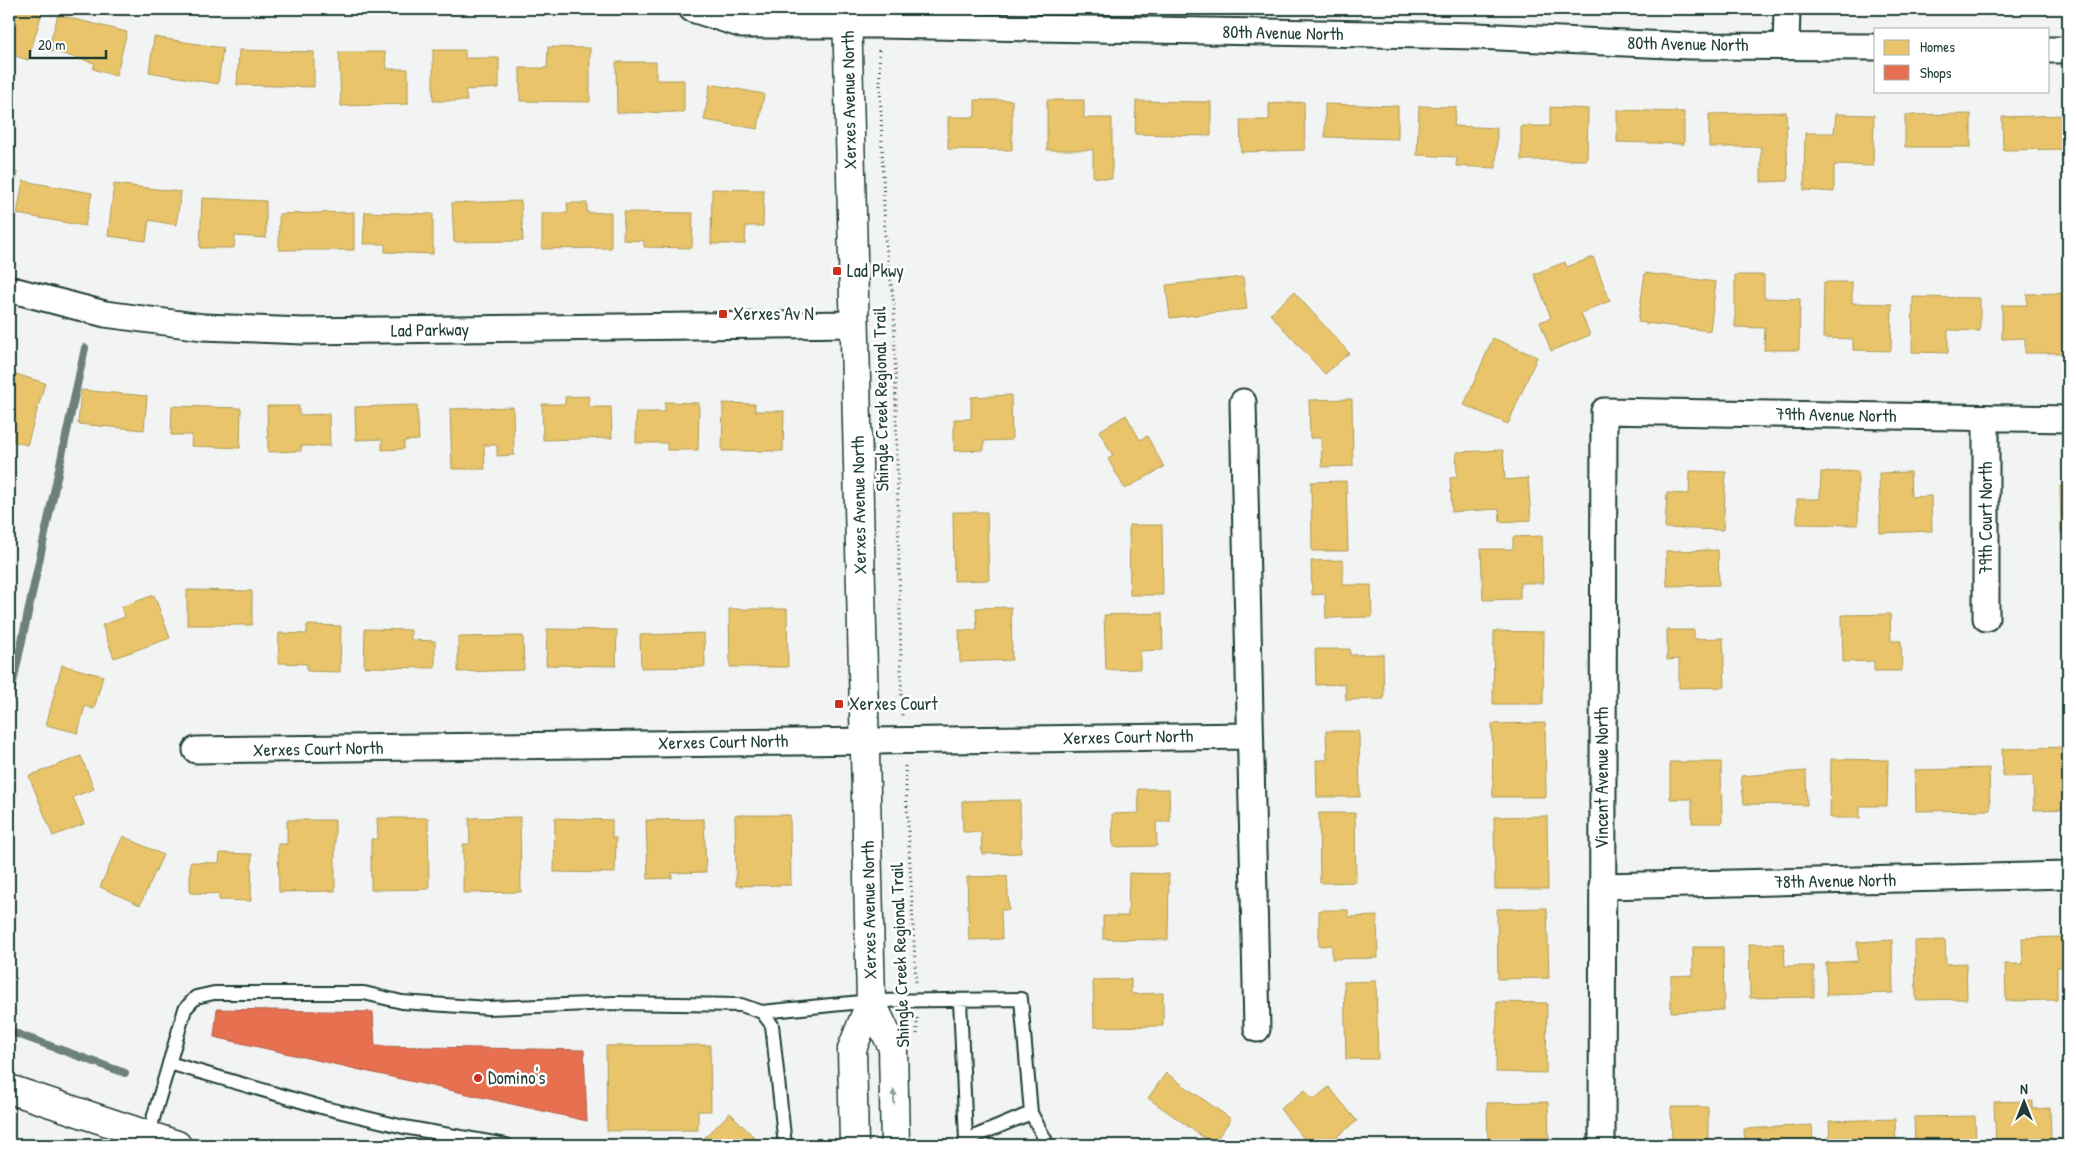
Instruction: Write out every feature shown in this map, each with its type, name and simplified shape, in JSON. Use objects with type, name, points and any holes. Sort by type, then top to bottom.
[{"type":"street","name":"80th Avenue North","points":[[692,9],[743,25],[847,17],[1467,36],[1690,46],[1874,47]]},
{"type":"street","points":[[1786,46],[1787,9]]},
{"type":"street","name":"Xerxes Avenue North","points":[[847,17],[871,1001],[852,1049],[854,1145]]},
{"type":"street","points":[[2050,50],[2068,50]]},
{"type":"street","name":"Lad Parkway","points":[[9,289],[105,314],[203,326],[284,330],[855,324]]},
{"type":"street","points":[[1243,402],[1257,1029]]},
{"type":"street","name":"79th Avenue North","points":[[1604,412],[2068,419]]},
{"type":"street","name":"Vincent Avenue North","points":[[1602,1145],[1604,412]]},
{"type":"street","name":"79th Court North","points":[[1986,418],[1986,618]]},
{"type":"street","name":"Xerxes Court North","points":[[196,750],[1250,736]]},
{"type":"street","name":"78th Avenue North","points":[[1602,886],[2068,875]]},
{"type":"street","name":"Xerxes Avenue North","points":[[871,1001],[893,1048],[896,1145]]},
{"type":"street","points":[[9,1089],[177,1145]]},
{"type":"lane","points":[[148,1136],[185,1009],[196,997],[214,993],[364,993],[402,1002],[488,1008],[614,1003],[741,1005],[762,1012],[871,1001],[1020,999],[1031,1114],[1048,1145]]},
{"type":"lane","points":[[960,1000],[964,1143],[1031,1114]]},
{"type":"lane","points":[[762,1012],[772,1025],[785,1145]]},
{"type":"lane","points":[[169,1063],[331,1109],[404,1126],[506,1145]]},
{"type":"path","name":"Shingle Creek Regional Trail","points":[[879,48],[885,238],[894,305],[902,719]]},
{"type":"path","name":"Shingle Creek Regional Trail","points":[[905,765],[917,1000],[917,1038]]},
{"type":"building: Homes","points":[[9,9],[43,9],[28,60],[9,54]]},
{"type":"building: Homes","points":[[58,15],[127,32],[116,76],[93,69],[95,63],[48,50]]},
{"type":"building: Homes","points":[[154,37],[223,48],[218,84],[149,72]]},
{"type":"building: Homes","points":[[548,47],[590,48],[590,102],[520,101],[520,68],[547,68]]},
{"type":"building: Homes","points":[[239,50],[314,52],[314,87],[237,85]]},
{"type":"building: Homes","points":[[433,50],[465,50],[465,58],[499,58],[499,88],[465,90],[467,101],[433,101]]},
{"type":"building: Homes","points":[[339,52],[385,52],[387,69],[408,69],[408,104],[341,106]]},
{"type":"building: Homes","points":[[616,62],[656,62],[656,80],[684,80],[684,112],[617,113]]},
{"type":"building: Homes","points":[[710,84],[764,94],[758,129],[704,120]]},
{"type":"building: Homes","points":[[975,100],[1012,100],[1012,150],[948,149],[948,117],[975,117]]},
{"type":"building: Homes","points":[[1047,100],[1084,100],[1084,118],[1112,118],[1112,179],[1093,177],[1093,150],[1047,150]]},
{"type":"building: Homes","points":[[1136,101],[1211,102],[1211,136],[1135,134]]},
{"type":"building: Homes","points":[[1304,102],[1305,150],[1241,152],[1240,120],[1269,120],[1269,104]]},
{"type":"building: Homes","points":[[1325,104],[1398,106],[1398,139],[1325,137]]},
{"type":"building: Homes","points":[[1419,106],[1456,107],[1454,126],[1497,128],[1496,168],[1456,166],[1457,157],[1417,155]]},
{"type":"building: Homes","points":[[1550,107],[1588,109],[1587,160],[1521,160],[1521,126],[1550,126]]},
{"type":"building: Homes","points":[[1617,110],[1684,112],[1684,144],[1617,142]]},
{"type":"building: Homes","points":[[1786,112],[1788,181],[1761,182],[1761,147],[1709,147],[1709,114]]},
{"type":"building: Homes","points":[[1836,114],[1874,115],[1873,166],[1834,165],[1834,192],[1804,190],[1805,133],[1834,133]]},
{"type":"building: Homes","points":[[1971,114],[1971,147],[1905,147],[1905,115]]},
{"type":"building: Homes","points":[[2068,115],[2068,149],[2003,150],[2002,117]]},
{"type":"building: Homes","points":[[9,170],[18,173],[9,207]]},
{"type":"building: Homes","points":[[23,181],[92,193],[85,226],[17,214]]},
{"type":"building: Homes","points":[[114,184],[181,192],[176,225],[149,220],[146,241],[108,236]]},
{"type":"building: Homes","points":[[712,189],[764,190],[763,226],[746,226],[745,244],[711,244]]},
{"type":"building: Homes","points":[[202,198],[266,201],[266,238],[235,236],[234,248],[200,248]]},
{"type":"building: Homes","points":[[521,201],[523,241],[454,242],[452,203]]},
{"type":"building: Homes","points":[[567,203],[587,203],[587,213],[611,212],[611,248],[542,249],[542,213],[568,213]]},
{"type":"building: Homes","points":[[354,212],[354,250],[279,250],[279,214]]},
{"type":"building: Homes","points":[[365,212],[433,214],[433,254],[385,252],[385,244],[363,244]]},
{"type":"building: Homes","points":[[624,212],[693,213],[692,248],[644,247],[644,241],[623,240]]},
{"type":"building: Homes","points":[[1593,257],[1610,301],[1581,313],[1590,335],[1551,351],[1540,322],[1551,318],[1534,274],[1565,262],[1567,267]]},
{"type":"building: Homes","points":[[1645,273],[1716,282],[1710,331],[1638,322]]},
{"type":"building: Homes","points":[[1735,275],[1764,275],[1764,298],[1800,299],[1799,350],[1764,350],[1765,328],[1735,327]]},
{"type":"building: Homes","points":[[1243,277],[1247,309],[1170,318],[1166,285]]},
{"type":"building: Homes","points":[[1824,282],[1852,282],[1852,303],[1892,304],[1891,351],[1853,350],[1853,339],[1823,338]]},
{"type":"building: Homes","points":[[1294,292],[1349,353],[1325,374],[1270,314]]},
{"type":"building: Homes","points":[[2062,293],[2062,353],[2025,353],[2025,338],[2002,339],[2002,305],[2027,305],[2027,294]]},
{"type":"building: Homes","points":[[1913,297],[1980,298],[1980,331],[1948,330],[1948,353],[1912,352]]},
{"type":"building: Homes","points":[[1493,338],[1537,357],[1508,424],[1464,405]]},
{"type":"building: Homes","points":[[9,372],[45,383],[27,445],[9,440]]},
{"type":"building: Homes","points":[[81,390],[147,396],[144,430],[78,424]]},
{"type":"building: Homes","points":[[1011,395],[1012,440],[984,441],[984,450],[954,451],[954,419],[971,419],[971,397]]},
{"type":"building: Homes","points":[[589,396],[589,407],[611,407],[612,438],[543,440],[542,404],[565,404],[565,397]]},
{"type":"building: Homes","points":[[1352,399],[1353,466],[1322,467],[1321,438],[1310,438],[1309,400]]},
{"type":"building: Homes","points":[[665,402],[699,403],[698,450],[667,450],[667,443],[636,443],[636,412],[665,412]]},
{"type":"building: Homes","points":[[723,403],[755,404],[755,411],[784,411],[783,451],[722,451]]},
{"type":"building: Homes","points":[[417,405],[419,440],[404,441],[404,449],[382,450],[382,439],[356,440],[355,407]]},
{"type":"building: Homes","points":[[172,406],[241,408],[240,448],[191,446],[192,435],[171,435]]},
{"type":"building: Homes","points":[[267,406],[299,406],[299,415],[329,414],[330,446],[301,446],[301,451],[268,452]]},
{"type":"building: Homes","points":[[513,407],[514,455],[497,456],[497,445],[484,445],[485,469],[452,469],[450,409]]},
{"type":"building: Homes","points":[[1126,415],[1140,440],[1147,436],[1164,467],[1125,489],[1108,459],[1113,456],[1099,431]]},
{"type":"building: Homes","points":[[1503,450],[1505,480],[1528,478],[1531,520],[1500,522],[1499,509],[1452,512],[1450,478],[1457,477],[1456,452]]},
{"type":"building: Homes","points":[[1690,471],[1726,472],[1723,530],[1665,528],[1667,493],[1689,494]]},
{"type":"building: Homes","points":[[1858,471],[1858,525],[1797,524],[1797,499],[1820,499],[1821,472]]},
{"type":"building: Homes","points":[[1910,472],[1911,497],[1931,496],[1932,531],[1880,533],[1879,473]]},
{"type":"building: Homes","points":[[1346,481],[1348,551],[1312,551],[1311,482]]},
{"type":"building: Homes","points":[[2060,486],[2068,486],[2068,532],[2061,533]]},
{"type":"building: Homes","points":[[953,512],[987,512],[989,580],[954,581]]},
{"type":"building: Homes","points":[[1129,525],[1162,525],[1163,595],[1130,595]]},
{"type":"building: Homes","points":[[1542,536],[1543,583],[1520,583],[1520,599],[1483,600],[1481,549],[1513,549],[1513,537]]},
{"type":"building: Homes","points":[[1718,550],[1719,585],[1667,586],[1666,551]]},
{"type":"building: Homes","points":[[1343,560],[1343,585],[1371,585],[1372,617],[1326,618],[1325,594],[1312,595],[1311,561]]},
{"type":"building: Homes","points":[[187,590],[252,591],[252,625],[187,625]]},
{"type":"building: Homes","points":[[154,595],[170,638],[114,658],[102,625],[125,617],[121,607]]},
{"type":"building: Homes","points":[[1011,607],[1012,660],[960,662],[959,630],[977,630],[976,608]]},
{"type":"building: Homes","points":[[729,609],[787,609],[788,667],[730,667]]},
{"type":"building: Homes","points":[[1162,613],[1163,650],[1140,651],[1140,669],[1106,670],[1104,615]]},
{"type":"building: Homes","points":[[1890,614],[1891,641],[1901,641],[1902,671],[1874,671],[1874,661],[1843,662],[1842,615]]},
{"type":"building: Homes","points":[[307,625],[341,626],[340,672],[307,671],[307,664],[278,663],[279,633],[307,634]]},
{"type":"building: Homes","points":[[365,629],[411,630],[411,640],[435,641],[435,668],[364,667]]},
{"type":"building: Homes","points":[[547,629],[617,630],[616,666],[546,665]]},
{"type":"building: Homes","points":[[1667,630],[1694,630],[1694,639],[1723,638],[1725,687],[1679,688],[1679,659],[1667,660]]},
{"type":"building: Homes","points":[[1494,631],[1544,632],[1543,704],[1493,704]]},
{"type":"building: Homes","points":[[704,633],[705,667],[641,668],[640,635]]},
{"type":"building: Homes","points":[[523,636],[524,670],[458,672],[458,637]]},
{"type":"building: Homes","points":[[1315,649],[1350,649],[1350,655],[1383,654],[1384,699],[1346,700],[1345,684],[1316,685]]},
{"type":"building: Homes","points":[[62,665],[103,676],[94,709],[85,706],[78,733],[46,725]]},
{"type":"building: Homes","points":[[1545,723],[1546,797],[1493,797],[1492,724]]},
{"type":"building: Homes","points":[[1326,731],[1359,731],[1360,797],[1317,797],[1316,760],[1327,760]]},
{"type":"building: Homes","points":[[2065,747],[2067,809],[2034,810],[2033,776],[2003,777],[2002,749]]},
{"type":"building: Homes","points":[[81,756],[94,789],[73,797],[84,824],[53,836],[29,776]]},
{"type":"building: Homes","points":[[1831,759],[1888,760],[1887,806],[1860,806],[1860,818],[1830,818]]},
{"type":"building: Homes","points":[[1670,762],[1721,762],[1722,823],[1692,823],[1692,799],[1670,799]]},
{"type":"building: Homes","points":[[1989,768],[1990,810],[1916,811],[1915,770]]},
{"type":"building: Homes","points":[[1806,771],[1807,805],[1744,804],[1741,776]]},
{"type":"building: Homes","points":[[1138,789],[1169,789],[1170,822],[1156,822],[1157,846],[1113,847],[1112,814],[1139,813]]},
{"type":"building: Homes","points":[[1020,800],[1021,853],[982,854],[981,832],[963,832],[962,801]]},
{"type":"building: Homes","points":[[1319,813],[1355,813],[1356,882],[1320,883]]},
{"type":"building: Homes","points":[[735,815],[790,815],[791,885],[736,886]]},
{"type":"building: Homes","points":[[1547,816],[1548,889],[1495,889],[1494,817]]},
{"type":"building: Homes","points":[[520,817],[521,892],[463,893],[463,844],[470,844],[469,818]]},
{"type":"building: Homes","points":[[377,818],[428,818],[429,889],[371,890],[371,839],[378,839]]},
{"type":"building: Homes","points":[[555,818],[612,820],[612,838],[616,838],[615,873],[554,872]]},
{"type":"building: Homes","points":[[704,819],[706,872],[672,873],[672,878],[648,879],[646,820]]},
{"type":"building: Homes","points":[[287,820],[335,820],[335,891],[279,892],[278,844],[287,844]]},
{"type":"building: Homes","points":[[123,836],[163,855],[140,905],[100,887]]},
{"type":"building: Homes","points":[[220,853],[252,854],[251,901],[219,900],[219,894],[190,893],[190,862],[219,863]]},
{"type":"building: Homes","points":[[1129,873],[1169,874],[1168,940],[1103,939],[1103,916],[1128,916]]},
{"type":"building: Homes","points":[[1007,876],[1009,910],[1001,910],[1002,939],[969,940],[967,877]]},
{"type":"building: Homes","points":[[1547,908],[1549,978],[1498,979],[1497,909]]},
{"type":"building: Homes","points":[[1319,910],[1348,910],[1348,917],[1377,916],[1378,958],[1332,959],[1332,945],[1319,946]]},
{"type":"building: Homes","points":[[2064,937],[2064,967],[2057,967],[2057,1000],[2006,1001],[2005,964],[2023,964],[2022,938]]},
{"type":"building: Homes","points":[[1892,940],[1893,993],[1827,995],[1826,963],[1858,961],[1857,942]]},
{"type":"building: Homes","points":[[1945,940],[1946,964],[1966,963],[1967,999],[1916,1000],[1915,941]]},
{"type":"building: Homes","points":[[1749,944],[1784,944],[1785,966],[1814,966],[1814,997],[1750,998]]},
{"type":"building: Homes","points":[[1693,947],[1723,947],[1724,1010],[1671,1012],[1671,976],[1693,975]]},
{"type":"building: Homes","points":[[1131,979],[1131,994],[1163,993],[1163,1026],[1094,1027],[1093,980]]},
{"type":"building: Homes","points":[[1376,981],[1378,1059],[1346,1059],[1344,982]]},
{"type":"building: Homes","points":[[1497,1002],[1547,1003],[1546,1073],[1496,1072]]},
{"type":"building: Homes","points":[[710,1045],[711,1111],[698,1111],[698,1130],[607,1131],[606,1046]]},
{"type":"building: Homes","points":[[1166,1073],[1231,1119],[1213,1144],[1148,1098]]},
{"type":"building: Homes","points":[[1329,1087],[1357,1121],[1326,1145],[1309,1145],[1280,1109],[1305,1090],[1313,1100]]},
{"type":"building: Homes","points":[[2033,1101],[2033,1109],[2050,1108],[2051,1140],[2065,1139],[2065,1145],[1996,1145],[1994,1102]]},
{"type":"building: Homes","points":[[1548,1102],[1549,1138],[1526,1138],[1526,1145],[1488,1145],[1487,1103]]},
{"type":"building: Homes","points":[[1671,1107],[1708,1107],[1708,1145],[1672,1145]]},
{"type":"building: Homes","points":[[730,1113],[762,1145],[697,1145]]},
{"type":"building: Homes","points":[[1975,1116],[1976,1145],[1915,1145],[1914,1117]]},
{"type":"building: Homes","points":[[1895,1119],[1896,1145],[1830,1145],[1829,1121]]},
{"type":"building: Homes","points":[[1812,1125],[1813,1145],[1745,1145],[1744,1129]]},
{"type":"building: Shops","points":[[217,1009],[373,1012],[375,1046],[584,1050],[587,1121],[214,1037]]},
{"type":"waterway","points":[[9,701],[85,348]]},
{"type":"waterway","points":[[9,1031],[125,1073]]},
{"type":"place","name":"Lad Pkwy","points":[[837,271]]},
{"type":"place","name":"Xerxes Av N","points":[[723,314]]},
{"type":"place","name":"Xerxes Court","points":[[839,704]]},
{"type":"place","name":"Domino's","points":[[478,1078]]}]
